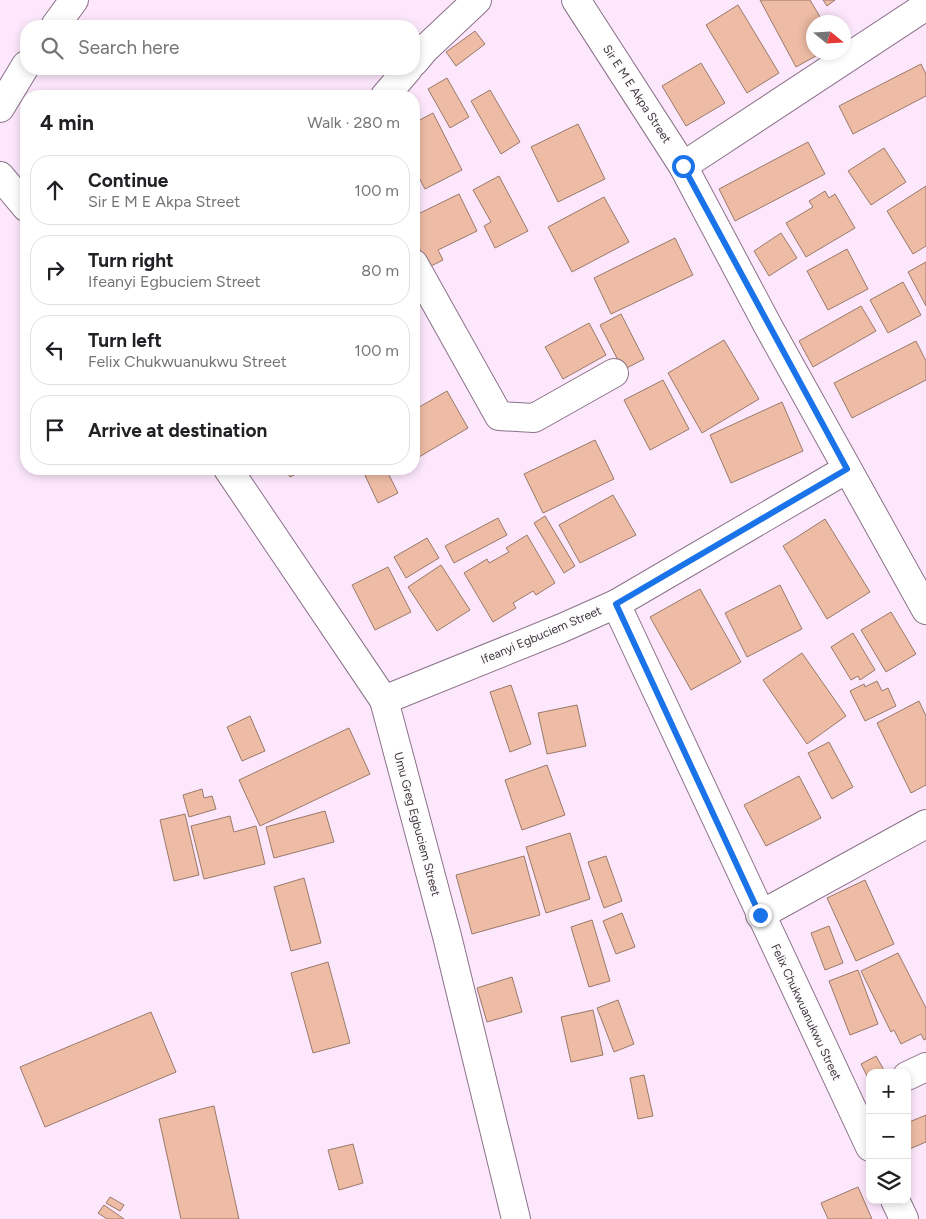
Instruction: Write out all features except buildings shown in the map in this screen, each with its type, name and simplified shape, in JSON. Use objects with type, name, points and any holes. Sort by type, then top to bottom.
[{"type":"street","points":[[59,20],[74,0]]},
{"type":"street","points":[[420,55],[476,0]]},
{"type":"street","name":"Sir E M E Akpa Street","points":[[576,0],[683,166],[847,469],[926,610]]},
{"type":"street","points":[[683,166],[926,3]]},
{"type":"street","points":[[0,108],[20,75]]},
{"type":"street","points":[[390,90],[403,75]]},
{"type":"street","points":[[0,176],[20,200]]},
{"type":"street","points":[[420,275],[499,416],[534,418],[614,373]]},
{"type":"street","name":"Ifeanyi Egbuciem Street","points":[[384,700],[562,628],[616,604],[847,469]]},
{"type":"street","name":"Umu Greg Egbuciem Street","points":[[232,475],[384,700],[447,936],[516,1219]]},
{"type":"street","name":"Felix Chukwuanukwu Street","points":[[616,604],[760,915],[860,1100],[866,1128]]},
{"type":"street","points":[[760,915],[926,824]]},
{"type":"street","points":[[911,1074],[926,1067]]},
{"type":"street","points":[[897,1204],[904,1219]]},
{"type":"route","points":[[683,166],[847,469],[616,604],[760,915]]}]
